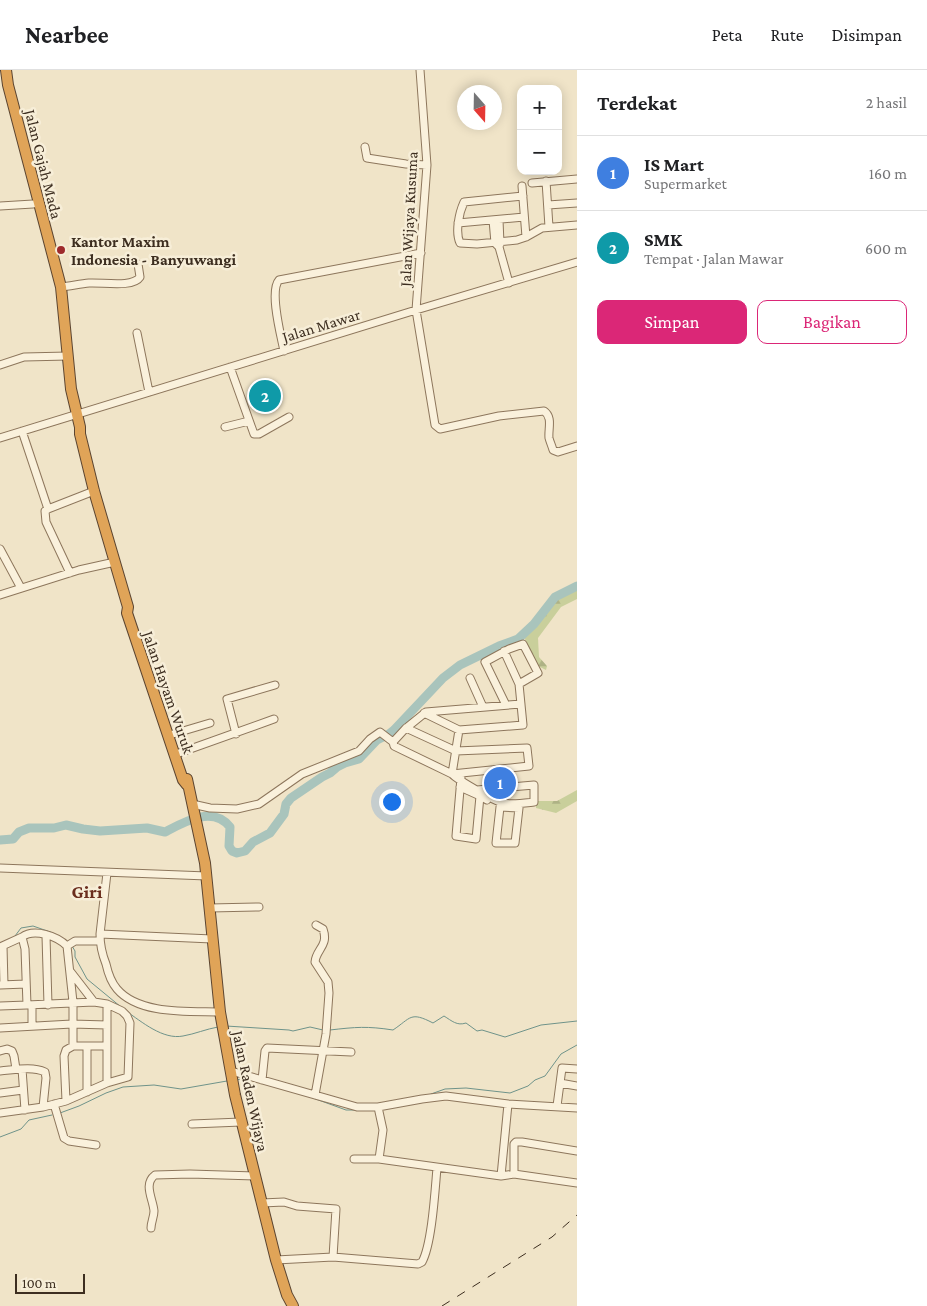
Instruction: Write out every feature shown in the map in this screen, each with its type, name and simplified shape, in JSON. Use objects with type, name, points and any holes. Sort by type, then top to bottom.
[{"type":"highway","name":"Jalan Gajah Mada","points":[[6,70],[8,85],[61,287],[65,356],[75,414]]},
{"type":"highway","points":[[0,79],[56,295],[65,356],[65,386],[69,404],[75,414]]},
{"type":"highway","name":"Jalan Hayam Wuruk","points":[[75,414],[81,429],[80,434],[94,491],[128,606],[139,630],[187,778],[187,785],[199,828],[207,876]]},
{"type":"highway","name":"Jalan Hayam Wuruk","points":[[128,606],[127,613],[183,780],[187,785]]},
{"type":"highway","name":"Jalan Raden Wijaya","points":[[207,876],[220,1012],[241,1122],[276,1260],[293,1306]]},
{"type":"street","name":"Jalan Wijaya Kusuma","points":[[420,70],[427,165],[416,310],[436,427],[440,429],[499,416],[544,411],[548,414],[549,439],[554,451],[558,452],[577,446]]},
{"type":"street","points":[[365,147],[367,158],[427,165]]},
{"type":"street","points":[[532,183],[577,179]]},
{"type":"street","points":[[546,181],[549,227]]},
{"type":"street","points":[[522,186],[526,237]]},
{"type":"street","points":[[523,196],[464,202],[458,223],[457,237],[460,243],[498,244],[526,237],[539,229],[577,225]]},
{"type":"street","points":[[548,205],[577,203]]},
{"type":"street","points":[[0,206],[33,204]]},
{"type":"street","points":[[458,223],[524,217]]},
{"type":"street","points":[[496,220],[498,244],[509,283]]},
{"type":"street","points":[[284,351],[275,297],[276,284],[279,280],[421,253]]},
{"type":"street","name":"Jalan Mawar","points":[[0,438],[577,262]]},
{"type":"street","points":[[61,287],[90,283],[135,282],[140,277],[138,264]]},
{"type":"street","points":[[137,333],[149,392]]},
{"type":"street","points":[[0,365],[24,357],[65,356]]},
{"type":"street","points":[[230,367],[253,433],[256,435],[289,416]]},
{"type":"street","points":[[226,427],[249,422]]},
{"type":"street","points":[[22,431],[46,512],[70,573]]},
{"type":"street","points":[[46,512],[94,491]]},
{"type":"street","points":[[0,549],[21,588]]},
{"type":"street","points":[[0,595],[79,570],[115,562]]},
{"type":"street","points":[[506,705],[485,662],[524,644],[538,673],[519,684]]},
{"type":"street","points":[[424,714],[460,730],[523,725],[519,684],[504,652]]},
{"type":"street","points":[[470,678],[483,707]]},
{"type":"street","points":[[236,734],[227,699],[275,685]]},
{"type":"street","points":[[389,739],[424,714],[520,704]]},
{"type":"street","points":[[179,754],[274,719]]},
{"type":"street","points":[[173,734],[210,723]]},
{"type":"street","points":[[406,728],[456,751],[527,748],[529,766],[452,774]]},
{"type":"street","points":[[452,774],[460,730]]},
{"type":"street","points":[[193,806],[237,809],[259,804],[302,774],[359,751],[380,731],[394,746],[452,774],[461,784],[500,805],[519,808],[515,843],[496,843],[500,805]]},
{"type":"street","points":[[462,772],[456,836],[476,839],[479,793]]},
{"type":"street","points":[[479,793],[534,785],[534,802],[500,805]]},
{"type":"street","points":[[0,868],[207,876]]},
{"type":"street","points":[[107,873],[100,938],[108,972],[114,985],[123,995],[153,1008],[220,1012]]},
{"type":"street","points":[[210,908],[259,907]]},
{"type":"street","points":[[315,1095],[326,1034],[328,984],[315,961],[324,944],[325,937],[323,929],[316,925]]},
{"type":"street","points":[[26,984],[2,985],[2,947],[31,933],[55,938],[70,944],[100,938],[212,939]]},
{"type":"street","points":[[46,936],[48,1004]]},
{"type":"street","points":[[22,938],[25,949],[26,984],[32,1026]]},
{"type":"street","points":[[70,944],[73,1046]]},
{"type":"street","points":[[70,971],[94,1002]]},
{"type":"street","points":[[0,1006],[73,1002],[107,1004],[126,1014],[130,1028],[129,1076],[107,1083],[66,1101],[43,1107],[0,1113]]},
{"type":"street","points":[[107,1004],[107,1083]]},
{"type":"street","points":[[0,1028],[72,1024],[107,1025]]},
{"type":"street","points":[[66,1101],[65,1052],[73,1046],[106,1046]]},
{"type":"street","points":[[87,1046],[87,1092]]},
{"type":"street","points":[[262,1080],[265,1051],[267,1048],[351,1052]]},
{"type":"street","points":[[0,1050],[7,1049],[12,1051],[19,1069],[25,1110]]},
{"type":"street","points":[[557,1106],[562,1068],[577,1069]]},
{"type":"street","points":[[0,1071],[19,1069],[44,1072],[46,1078],[43,1107]]},
{"type":"street","points":[[231,1071],[357,1107],[378,1107],[441,1097],[508,1104],[577,1108]]},
{"type":"street","points":[[560,1085],[577,1086]]},
{"type":"street","points":[[0,1093],[23,1090]]},
{"type":"street","points":[[54,1104],[64,1138],[69,1141],[96,1144]]},
{"type":"street","points":[[501,1176],[508,1104]]},
{"type":"street","points":[[378,1107],[383,1130],[379,1159]]},
{"type":"street","points":[[192,1124],[241,1122]]},
{"type":"street","points":[[514,1174],[514,1144],[518,1142],[577,1151]]},
{"type":"street","points":[[354,1159],[379,1159],[501,1176],[514,1174],[577,1183]]},
{"type":"street","points":[[276,1260],[333,1257],[418,1264],[422,1262],[426,1251],[432,1214],[437,1168]]},
{"type":"street","points":[[151,1228],[154,1214],[149,1186],[150,1180],[154,1175],[254,1176]]},
{"type":"street","points":[[262,1203],[284,1202],[297,1206],[336,1210],[333,1257]]},
{"type":"green space","points":[[577,586],[577,599],[561,607],[538,638],[539,657],[547,666],[546,670],[538,666],[523,635],[555,597]]},
{"type":"green space","points":[[577,790],[577,801],[556,813],[536,808],[536,801],[557,801]]},
{"type":"waterway","points":[[0,840],[13,839],[19,832],[29,828],[54,828],[66,825],[100,831],[147,828],[165,832],[189,820],[207,816],[223,820],[230,827],[229,846],[232,851],[237,853],[245,851],[253,842],[270,833],[284,814],[286,804],[291,798],[337,767],[359,759],[377,740],[394,730],[443,678],[460,665],[518,639],[534,624],[555,597],[577,586]]},
{"type":"waterway","points":[[15,936],[21,928],[33,926],[53,933]]},
{"type":"waterway","points":[[72,946],[75,951],[75,957],[87,979],[121,1007]]},
{"type":"waterway","points":[[126,1011],[160,1033],[175,1037],[218,1027]]},
{"type":"waterway","points":[[330,1030],[362,1027],[393,1030],[411,1017],[420,1017],[433,1023],[444,1016],[457,1023],[466,1023],[477,1031],[482,1030],[505,1037],[541,1025],[577,1021]]},
{"type":"waterway","points":[[226,1026],[293,1031],[310,1027],[323,1030]]},
{"type":"waterway","points":[[431,1094],[445,1089],[466,1088],[510,1093],[528,1086],[535,1080],[545,1076],[561,1054],[577,1045]]},
{"type":"waterway","points":[[237,1080],[244,1078]]},
{"type":"waterway","points":[[60,1113],[123,1087],[154,1085],[181,1089],[227,1081]]},
{"type":"waterway","points":[[313,1098],[346,1110],[367,1110]]},
{"type":"waterway","points":[[0,1137],[21,1129],[29,1120],[52,1115]]},
{"type":"railway","points":[[442,1306],[552,1237],[577,1215]]},
{"type":"place","name":"Kantor Maxim Indonesia - Banyuwangi","points":[[61,250]]},
{"type":"place","name":"SMK","points":[[265,396]]},
{"type":"place","name":"IS Mart","points":[[500,783]]},
{"type":"district","name":"Giri","points":[[87,891]]}]
